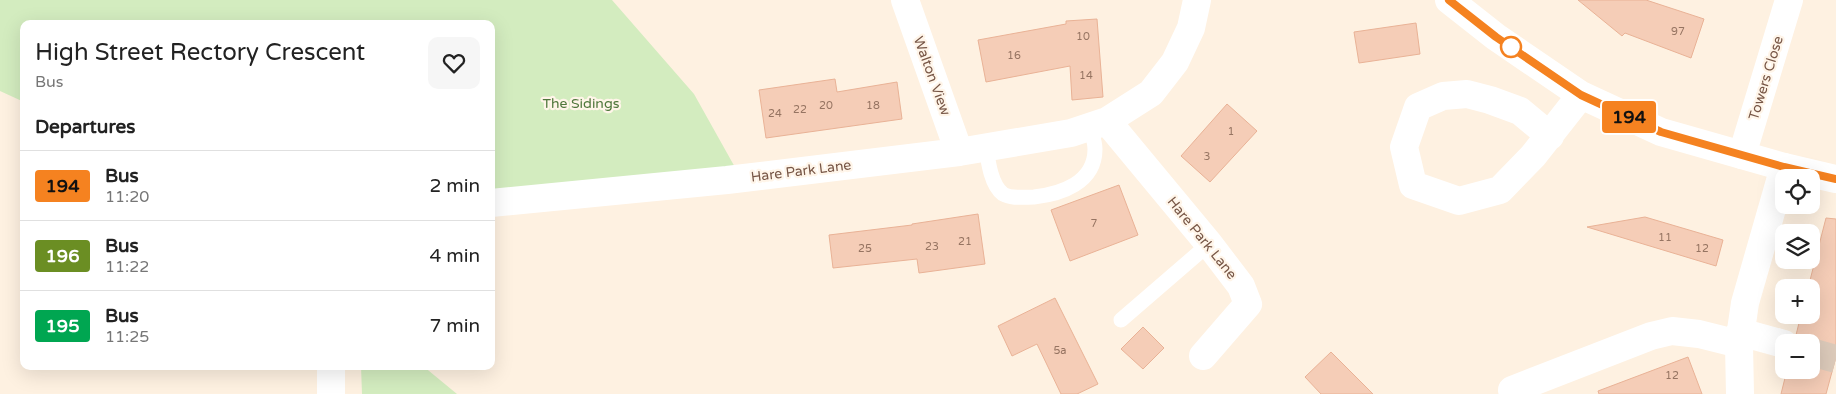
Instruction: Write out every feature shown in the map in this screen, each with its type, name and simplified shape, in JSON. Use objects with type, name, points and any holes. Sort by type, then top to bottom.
[{"type":"street","name":"Walton View","points":[[905,0],[959,152]]},
{"type":"street","name":"Hare Park Lane","points":[[495,203],[728,180],[959,152],[1071,133],[1098,124],[1151,93],[1175,62],[1191,28],[1197,0]]},
{"type":"street","points":[[1449,0],[1496,37],[1581,95],[1661,132],[1784,167],[1836,179]]},
{"type":"street","name":"Towers Close","points":[[1742,155],[1789,0]]},
{"type":"street","points":[[1550,136],[1520,111],[1467,94],[1442,96],[1418,107],[1404,146],[1413,185],[1459,201],[1500,190],[1533,156],[1550,136],[1581,95]]},
{"type":"street","name":"Hare Park Lane","points":[[1098,124],[1209,244],[1241,286],[1248,304],[1203,356]]},
{"type":"street","points":[[1740,394],[1740,338],[1746,303],[1784,167]]},
{"type":"street","points":[[1525,389],[1651,336],[1672,331],[1775,343]]},
{"type":"street","points":[[331,370],[331,394]]},
{"type":"lane","points":[[986,147],[996,185],[1004,194],[1018,198],[1052,195],[1073,186],[1084,177],[1092,164],[1096,148],[1098,124]]},
{"type":"lane","points":[[1121,320],[1209,244]]},
{"type":"green space","name":"The Sidings","points":[[0,0],[612,0],[694,94],[741,178],[495,203],[495,20],[20,20],[20,100],[0,91]]},
{"type":"green space","points":[[361,370],[428,370],[457,394],[362,394]]},
{"type":"building","points":[[1578,0],[1646,0],[1704,19],[1691,58],[1625,33],[1622,36]]},
{"type":"building","points":[[1097,19],[1103,97],[1072,100],[1070,66],[986,82],[978,40],[1066,24],[1066,21]]},
{"type":"building","points":[[1416,23],[1420,54],[1359,63],[1354,32]]},
{"type":"building","points":[[835,79],[837,92],[897,82],[902,119],[766,138],[759,90]]},
{"type":"building","points":[[1227,104],[1257,131],[1210,182],[1181,156]]},
{"type":"building","points":[[1119,185],[1138,235],[1070,261],[1051,210]]},
{"type":"building","points":[[978,214],[985,264],[919,273],[917,259],[833,268],[829,235],[912,225]]},
{"type":"building","points":[[1645,217],[1723,240],[1716,266],[1587,227]]},
{"type":"building","points":[[1826,218],[1836,219],[1836,357],[1826,394],[1781,394],[1785,379],[1820,379],[1820,334],[1796,334],[1799,324],[1820,324],[1820,279],[1810,279],[1813,269],[1820,269],[1820,241]]},
{"type":"building","points":[[1055,298],[1098,384],[1077,394],[1061,394],[1037,344],[1012,356],[998,326]]},
{"type":"building","points":[[1143,327],[1164,348],[1143,369],[1121,349]]},
{"type":"building","points":[[1331,352],[1373,394],[1321,394],[1305,377]]},
{"type":"building","points":[[1688,357],[1702,394],[1599,394],[1598,391]]},
{"type":"tunnel","points":[[1820,355],[1836,359]]},
{"type":"bus line","name":"194","points":[[1449,0],[1496,37],[1581,95],[1661,132],[1784,167],[1836,179]]}]
